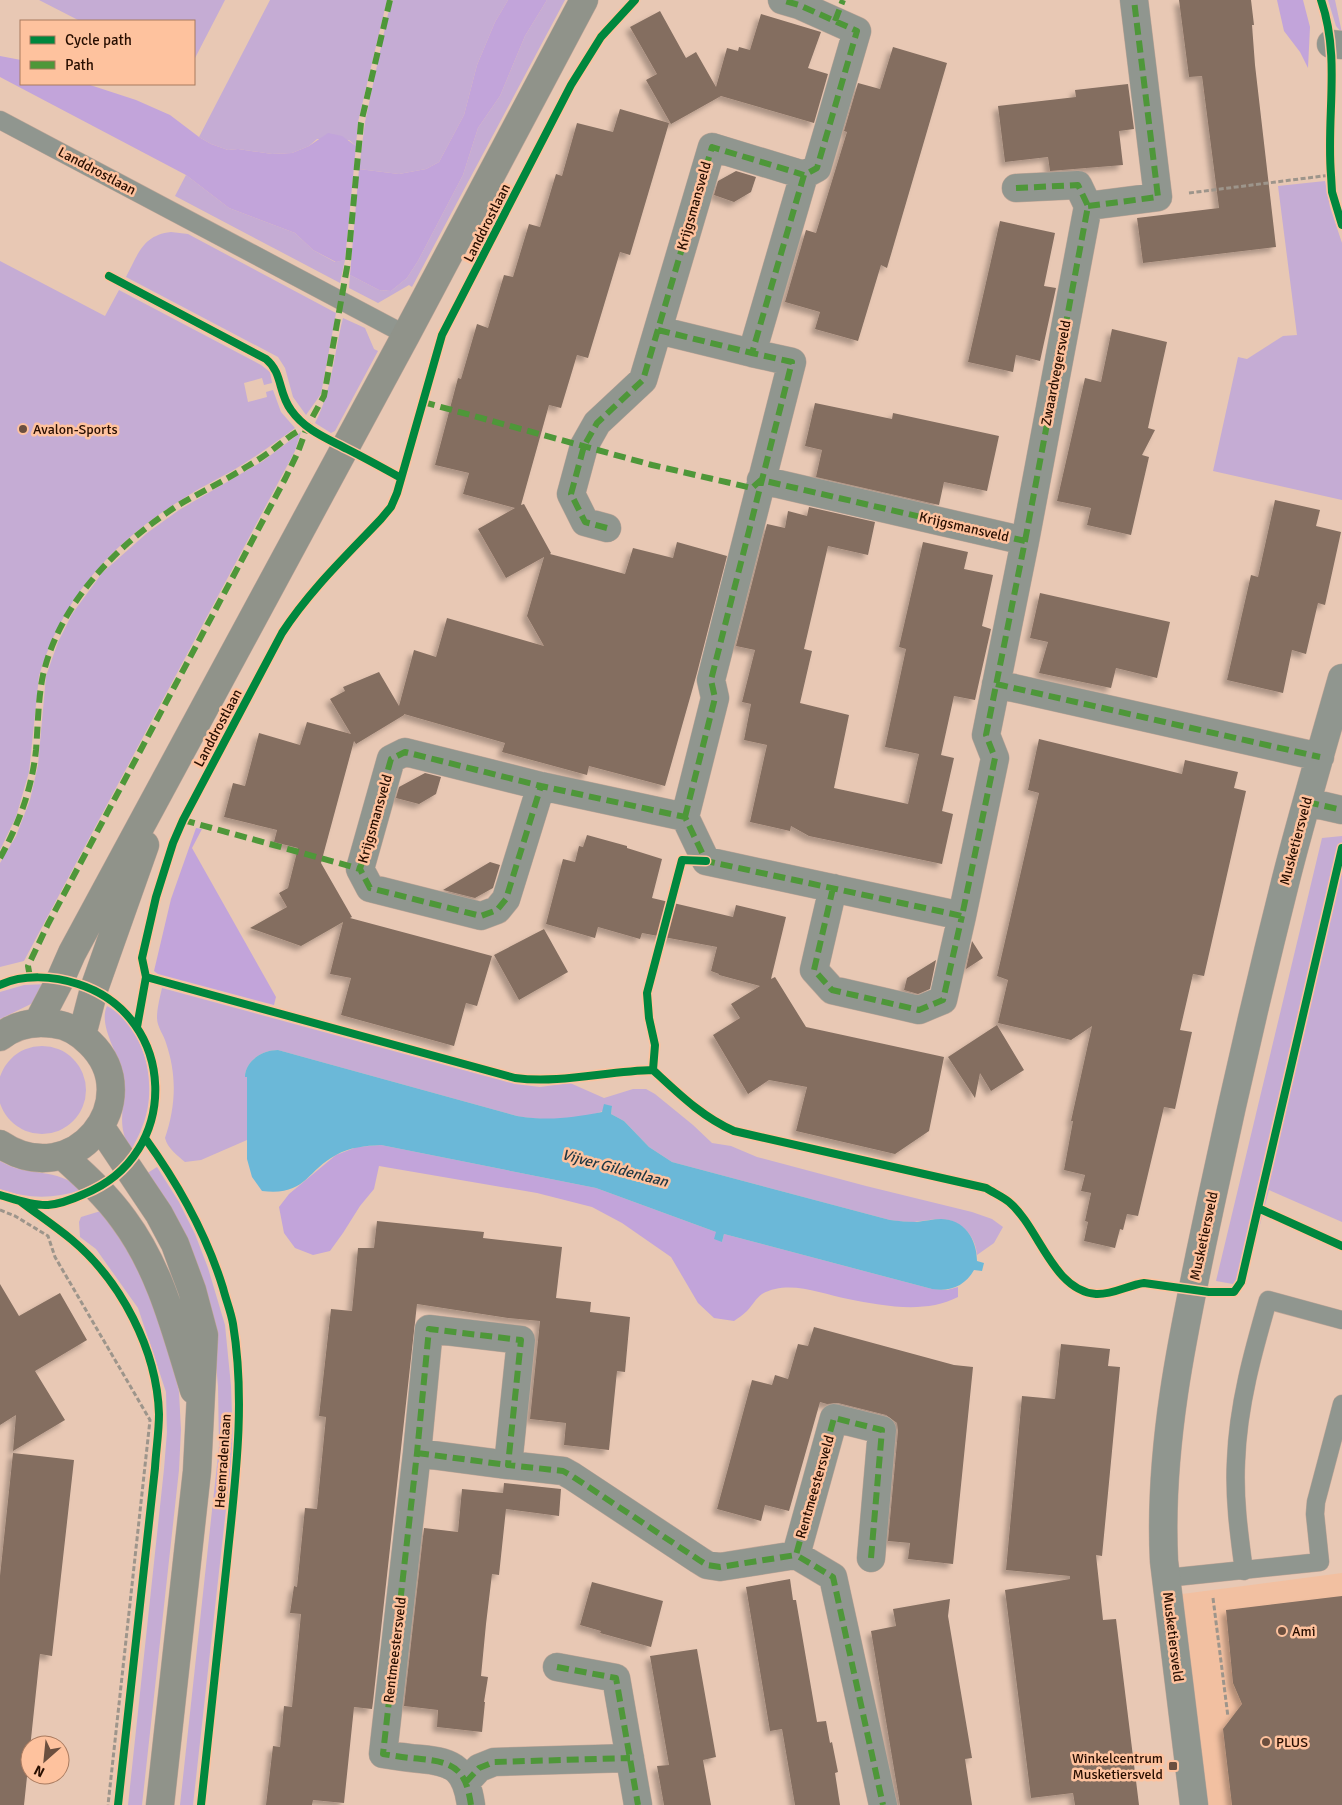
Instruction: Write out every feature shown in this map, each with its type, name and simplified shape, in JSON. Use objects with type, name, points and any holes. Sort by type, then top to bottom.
[{"type":"street","name":"Landdrostlaan","points":[[38,1022],[62,978],[72,953],[406,335],[584,0]]},
{"type":"street","points":[[752,353],[804,175],[817,168],[857,31],[839,10],[799,5],[782,0]]},
{"type":"street","points":[[1016,188],[1078,185],[1088,206],[1158,197],[1134,0]]},
{"type":"street","name":"Krijgsmansveld","points":[[607,528],[585,522],[571,494],[584,446],[597,423],[643,380],[712,147],[804,175]]},
{"type":"street","name":"Zwaardvegersveld","points":[[1025,541],[1088,206]]},
{"type":"street","points":[[658,330],[792,362],[711,680],[715,698],[685,817],[706,861],[962,916]]},
{"type":"street","name":"Krijgsmansveld","points":[[762,480],[1025,541],[986,735],[995,758],[962,916],[942,1000],[919,1010],[832,990],[814,970],[833,888]]},
{"type":"street","name":"Musketiersveld","points":[[1194,1805],[1166,1578],[1163,1526],[1165,1470],[1178,1366],[1230,1112],[1261,979],[1307,802],[1342,678]]},
{"type":"street","points":[[996,684],[1320,757]]},
{"type":"street","name":"Krijgsmansveld","points":[[541,786],[506,899],[497,910],[481,916],[370,888],[360,869],[391,759],[405,752],[541,786],[685,817]]},
{"type":"street","name":"Landdrostlaan","points":[[82,1035],[94,989],[175,762]]},
{"type":"street","points":[[1307,802],[1342,810]]},
{"type":"street","points":[[0,1037],[21,1025],[38,1022],[61,1024],[82,1035],[96,1049],[106,1067],[110,1087],[108,1108],[100,1126],[84,1144],[63,1156],[46,1159],[28,1158],[11,1152],[0,1144]]},
{"type":"street","name":"Heemradenlaan","points":[[100,1126],[159,1214],[182,1260],[204,1335],[197,1470],[160,1805]]},
{"type":"street","name":"Heemradenlaan","points":[[63,1156],[106,1197],[125,1221],[150,1263],[169,1308],[200,1408]]},
{"type":"street","name":"Rentmeestersveld","points":[[468,1793],[459,1772],[442,1761],[383,1754],[429,1329],[521,1340],[508,1465]]},
{"type":"street","name":"Rentmeestersveld","points":[[796,1555],[834,1418],[882,1430],[871,1558]]},
{"type":"street","name":"Rentmeestersveld","points":[[417,1453],[563,1472],[710,1566],[720,1567],[796,1555],[833,1577],[883,1805]]},
{"type":"street","points":[[557,1667],[616,1678],[638,1805]]},
{"type":"street","name":"Rentmeestersveld","points":[[468,1793],[483,1765],[494,1762],[630,1758]]},
{"type":"lane","name":"Landdrostlaan","points":[[0,120],[406,335]]},
{"type":"lane","points":[[1244,1571],[1237,1516],[1238,1432],[1247,1378],[1268,1300],[1342,1320]]},
{"type":"lane","points":[[1166,1578],[1320,1562],[1315,1514],[1316,1502],[1342,1404]]},
{"type":"path","points":[[1158,197],[1331,176]]},
{"type":"path","points":[[0,1210],[15,1216],[48,1236],[55,1257],[150,1420],[108,1805]]},
{"type":"path","points":[[158,1424],[159,1415]]},
{"type":"path","points":[[1210,1574],[1228,1717]]},
{"type":"shaded area","points":[[39,0],[225,0],[195,58],[195,20],[78,20]]},
{"type":"shaded area","points":[[270,0],[387,0],[358,122],[356,146],[349,140],[317,139],[309,146],[292,153],[272,154],[238,149],[228,150],[199,137]]},
{"type":"shaded area","points":[[393,0],[508,0],[495,22],[477,65],[464,115],[439,162],[426,169],[399,174],[359,169],[365,122],[388,14]]},
{"type":"shaded area","points":[[508,0],[547,0],[525,36],[500,96],[478,128],[463,175],[418,261],[407,278],[391,291],[379,290],[350,275],[359,169],[399,174],[426,169],[439,162],[464,115],[477,65],[495,22]]},
{"type":"shaded area","points":[[547,0],[565,0],[412,287],[409,285],[378,303],[349,288],[350,275],[379,290],[391,291],[407,278],[418,261],[463,175],[478,128],[500,96],[525,36]]},
{"type":"shaded area","points":[[1277,0],[1303,0],[1310,27],[1308,68],[1300,52],[1284,31]]},
{"type":"shaded area","points":[[1328,0],[1335,0],[1342,33],[1336,26]]},
{"type":"shaded area","points":[[0,56],[20,60],[20,85],[90,85],[136,100],[170,115],[199,137],[228,150],[238,149],[272,154],[292,153],[309,146],[328,133],[342,136],[356,146],[345,260],[336,262],[313,250],[295,233],[229,208],[186,175],[0,77]]},
{"type":"shaded area","points":[[186,175],[229,208],[295,233],[313,250],[335,262],[345,260],[340,283],[175,196]]},
{"type":"shaded area","points":[[1325,181],[1330,207],[1342,243],[1342,500],[1213,471],[1238,357],[1247,359],[1283,336],[1297,335],[1278,186]]},
{"type":"shaded area","points":[[171,232],[188,234],[336,313],[321,394],[306,415],[293,397],[285,368],[278,357],[126,277],[138,253],[148,241],[154,237]]},
{"type":"shaded area","points":[[0,261],[105,316],[119,290],[261,365],[270,372],[272,383],[264,385],[262,378],[244,383],[248,402],[267,397],[266,392],[273,390],[281,412],[295,428],[248,461],[189,495],[138,530],[96,571],[78,594],[50,646],[39,676],[29,772],[16,817],[0,850]]},
{"type":"shaded area","points":[[343,318],[365,328],[374,349],[378,351],[335,431],[331,433],[315,423],[329,385]]},
{"type":"shaded area","points":[[301,432],[295,451],[24,961],[0,967],[0,863],[16,836],[30,800],[38,765],[46,676],[58,642],[72,614],[102,573],[147,533],[179,510],[263,461]]},
{"type":"shaded area","points":[[196,828],[202,829],[192,848],[276,997],[274,1005],[158,974],[154,971],[171,899]]},
{"type":"shaded area","points":[[1342,836],[1342,1222],[1269,1190],[1244,1286],[1216,1281],[1322,838]]},
{"type":"shaded area","points":[[48,984],[33,1003],[0,1019],[0,992],[24,985]]},
{"type":"shaded area","points":[[162,988],[515,1084],[540,1087],[570,1083],[604,1098],[633,1089],[646,1089],[655,1094],[693,1125],[712,1143],[731,1146],[757,1157],[866,1186],[972,1212],[992,1219],[1003,1227],[994,1243],[977,1255],[974,1242],[966,1230],[955,1222],[941,1219],[914,1222],[890,1220],[672,1162],[649,1147],[624,1121],[611,1114],[612,1106],[579,1118],[540,1119],[517,1116],[278,1050],[261,1054],[251,1061],[246,1071],[247,1140],[201,1160],[185,1162],[171,1149],[165,1138],[169,1126],[174,1090],[170,1055],[157,1021]]},
{"type":"shaded area","points":[[107,1006],[119,1014],[129,1025],[143,1052],[147,1067],[149,1097],[147,1111],[131,1150],[123,1130],[124,1083],[122,1072],[105,1022]]},
{"type":"shaded area","points":[[33,1047],[51,1047],[66,1054],[78,1066],[85,1081],[85,1099],[78,1114],[66,1126],[51,1133],[33,1133],[18,1126],[6,1114],[-1,1099],[-1,1081],[6,1066],[18,1054]]},
{"type":"shaded area","points":[[381,1145],[596,1188],[716,1232],[722,1242],[724,1234],[932,1289],[947,1290],[958,1287],[958,1297],[932,1305],[904,1307],[862,1302],[805,1289],[783,1288],[762,1294],[747,1311],[734,1321],[714,1318],[698,1303],[671,1257],[622,1223],[592,1207],[537,1193],[379,1166],[374,1189],[360,1206],[330,1251],[313,1255],[295,1248],[284,1233],[279,1207],[289,1194],[336,1155],[357,1147]]},
{"type":"shaded area","points":[[0,1161],[21,1169],[62,1178],[81,1190],[40,1197],[21,1195],[0,1189]]},
{"type":"shaded area","points":[[157,1167],[179,1202],[195,1234],[208,1268],[225,1325],[231,1386],[233,1446],[193,1805],[180,1805],[219,1446],[218,1387],[213,1328],[146,1174]]},
{"type":"shaded area","points":[[104,1210],[116,1227],[156,1301],[179,1392],[181,1430],[179,1470],[142,1805],[128,1805],[164,1469],[167,1432],[166,1392],[138,1308],[96,1249],[80,1237],[79,1222],[81,1217]]},
{"type":"shaded area","points":[[1342,1573],[1342,1805],[1208,1805],[1182,1594]]},
{"type":"water","name":"Vijver Gildenlaan","points":[[278,1050],[517,1116],[550,1119],[569,1117],[602,1112],[604,1104],[612,1106],[611,1114],[624,1121],[649,1147],[672,1162],[890,1220],[917,1222],[941,1219],[956,1222],[972,1238],[977,1261],[984,1263],[982,1271],[974,1270],[962,1284],[951,1289],[932,1289],[724,1234],[722,1242],[714,1239],[716,1232],[596,1188],[381,1145],[358,1147],[341,1152],[304,1181],[288,1190],[277,1192],[262,1191],[252,1177],[247,1159],[247,1077],[245,1077],[251,1061],[261,1054]]},
{"type":"building","points":[[1179,0],[1251,0],[1255,65],[1276,247],[1143,263],[1137,218],[1219,208],[1202,76],[1189,77]]},
{"type":"building","points":[[660,11],[686,58],[696,52],[716,87],[727,48],[738,51],[739,47],[750,50],[761,14],[821,32],[808,68],[828,74],[814,123],[721,96],[671,124],[646,80],[657,74],[630,27]]},
{"type":"building","points":[[893,47],[947,63],[887,268],[881,265],[858,341],[815,329],[820,312],[785,302],[806,230],[816,233],[847,132],[844,131],[858,83],[880,89]]},
{"type":"building","points":[[1128,84],[1134,129],[1119,131],[1123,165],[1050,171],[1048,157],[1005,162],[998,106],[1076,97],[1075,90]]},
{"type":"building","points":[[620,109],[669,123],[630,255],[620,252],[588,358],[577,355],[561,408],[549,405],[521,505],[524,504],[550,554],[625,574],[633,548],[673,558],[677,542],[727,556],[665,786],[589,766],[587,775],[502,752],[505,743],[404,714],[356,744],[354,741],[321,863],[352,917],[350,918],[492,956],[477,1006],[466,1003],[454,1046],[341,1015],[351,978],[330,974],[343,922],[301,946],[250,928],[287,907],[279,893],[288,888],[298,848],[274,842],[277,830],[224,817],[233,783],[245,786],[259,733],[300,745],[307,722],[351,734],[330,699],[345,691],[343,687],[379,672],[399,706],[414,650],[436,657],[447,618],[544,646],[527,616],[544,557],[506,578],[478,529],[515,508],[463,494],[469,473],[435,465],[458,378],[461,379],[477,324],[488,328],[504,275],[513,277],[529,224],[540,227],[556,174],[562,176],[577,123],[613,132]]},
{"type":"building","points":[[736,171],[756,177],[751,192],[734,202],[714,195],[718,181]]},
{"type":"building","points":[[1000,221],[1055,233],[1044,286],[1056,288],[1040,361],[1016,355],[1013,372],[968,362]]},
{"type":"building","points":[[1112,329],[1167,342],[1148,428],[1155,430],[1142,455],[1149,457],[1131,535],[1087,525],[1091,508],[1057,501],[1085,378],[1101,382]]},
{"type":"building","points":[[815,403],[892,419],[893,413],[999,436],[987,491],[944,482],[939,505],[816,477],[822,450],[805,446]]},
{"type":"building","points":[[1275,500],[1320,510],[1316,526],[1341,532],[1325,605],[1318,603],[1306,654],[1292,650],[1283,693],[1227,680],[1251,575],[1258,577]]},
{"type":"building","points":[[809,507],[875,522],[868,555],[828,546],[804,649],[812,651],[800,703],[849,715],[834,788],[908,804],[919,754],[885,747],[906,649],[899,647],[923,542],[968,552],[964,569],[993,575],[982,626],[991,629],[975,700],[954,696],[941,755],[954,758],[942,811],[953,814],[942,864],[809,836],[791,826],[790,831],[750,822],[767,745],[744,740],[751,704],[742,702],[755,650],[736,646],[767,524],[785,528],[788,511],[807,516]]},
{"type":"building","points":[[1040,593],[1170,622],[1157,678],[1116,668],[1111,688],[1039,673],[1048,642],[1030,638]]},
{"type":"building","points":[[1039,739],[1182,774],[1185,760],[1238,772],[1234,788],[1246,791],[1204,976],[1193,974],[1180,1030],[1192,1032],[1175,1109],[1164,1107],[1138,1216],[1127,1214],[1123,1230],[1120,1229],[1115,1248],[1084,1241],[1088,1222],[1085,1221],[1091,1193],[1081,1191],[1085,1175],[1064,1170],[1073,1121],[1071,1121],[1092,1026],[1071,1040],[998,1023],[1008,980],[997,976],[1039,793],[1028,790]]},
{"type":"building","points":[[425,773],[441,777],[436,794],[419,804],[396,798],[399,787]]},
{"type":"building","points":[[587,835],[627,846],[627,848],[662,859],[652,898],[733,917],[736,905],[786,917],[771,979],[775,977],[806,1027],[944,1057],[929,1131],[895,1154],[796,1131],[807,1087],[769,1080],[748,1094],[713,1035],[740,1018],[731,1004],[760,986],[711,971],[717,947],[642,933],[640,939],[598,927],[595,938],[546,924],[563,859],[575,862],[579,846],[583,847]]},
{"type":"building","points":[[490,862],[500,865],[493,888],[475,898],[443,890]]},
{"type":"building","points":[[544,929],[568,972],[519,1000],[494,955]]},
{"type":"building","points":[[972,941],[983,958],[966,969]]},
{"type":"building","points":[[936,960],[930,989],[918,994],[904,990],[907,978]]},
{"type":"building","points":[[997,1025],[1024,1070],[991,1091],[980,1073],[975,1098],[948,1057]]},
{"type":"building","points":[[377,1221],[484,1232],[483,1238],[562,1247],[556,1298],[591,1302],[590,1312],[630,1317],[625,1372],[617,1371],[609,1450],[564,1445],[566,1423],[530,1419],[540,1321],[417,1304],[372,1709],[354,1707],[344,1803],[313,1800],[312,1805],[266,1805],[273,1746],[280,1747],[284,1706],[292,1707],[301,1614],[290,1613],[294,1586],[297,1587],[305,1508],[317,1509],[326,1417],[319,1416],[331,1309],[352,1311],[358,1248],[374,1248]]},
{"type":"building","points":[[0,1284],[19,1316],[60,1293],[87,1340],[35,1371],[65,1420],[13,1451],[16,1415],[0,1425]]},
{"type":"building","points":[[814,1327],[954,1365],[973,1367],[953,1564],[908,1559],[910,1543],[888,1541],[898,1431],[897,1423],[886,1415],[838,1403],[827,1404],[820,1402],[789,1511],[765,1505],[761,1521],[717,1509],[752,1380],[772,1385],[775,1375],[788,1379],[798,1344],[808,1346]]},
{"type":"building","points":[[1061,1344],[1110,1349],[1108,1366],[1120,1367],[1102,1556],[1096,1555],[1103,1620],[1116,1619],[1139,1805],[1075,1805],[1073,1793],[1031,1798],[1005,1590],[1070,1579],[1070,1576],[1006,1570],[1022,1396],[1055,1399]]},
{"type":"building","points":[[13,1453],[74,1460],[52,1656],[40,1654],[31,1735],[20,1735],[20,1785],[26,1785],[24,1805],[0,1805],[0,1576]]},
{"type":"building","points":[[504,1483],[561,1489],[559,1516],[506,1509],[499,1575],[492,1574],[486,1624],[481,1676],[488,1677],[482,1732],[437,1727],[438,1710],[404,1706],[424,1528],[458,1532],[462,1489],[503,1493]]},
{"type":"building","points":[[790,1579],[793,1600],[796,1600],[817,1722],[826,1721],[830,1743],[832,1742],[838,1772],[835,1773],[840,1805],[795,1805],[782,1729],[770,1731],[746,1587]]},
{"type":"building","points":[[592,1582],[663,1601],[651,1647],[600,1633],[601,1631],[580,1625]]},
{"type":"building","points":[[1342,1596],[1342,1805],[1232,1805],[1223,1729],[1242,1704],[1233,1683],[1226,1610]]},
{"type":"building","points":[[950,1599],[948,1616],[972,1758],[965,1759],[972,1805],[900,1805],[871,1631],[896,1626],[893,1609]]},
{"type":"building","points":[[697,1649],[716,1757],[703,1760],[711,1805],[664,1805],[657,1766],[669,1765],[650,1656]]},
{"type":"marked path","points":[[30,977],[28,966],[48,924],[285,479],[307,427],[324,396],[348,262],[361,123],[390,0]]},
{"type":"marked path","points":[[685,817],[715,698],[711,680],[792,362],[752,353],[804,175],[817,168],[857,31],[799,5],[782,0]]},
{"type":"marked path","points":[[835,21],[843,0]]},
{"type":"marked path","points":[[1088,206],[1158,197],[1134,0]]},
{"type":"marked path","points":[[607,528],[585,522],[571,494],[584,446],[597,423],[643,380],[712,147],[804,175]]},
{"type":"marked path","points":[[1016,188],[1078,185],[1088,206],[1025,541]]},
{"type":"marked path","points":[[658,330],[752,353]]},
{"type":"marked path","points":[[423,402],[652,465],[752,488],[761,480],[1025,541],[986,735],[995,758],[962,916],[706,861],[685,817],[541,786],[405,752],[391,759],[360,869],[370,888],[481,916],[497,910],[506,899],[541,786]]},
{"type":"marked path","points":[[0,858],[19,819],[28,792],[36,750],[41,684],[51,648],[77,600],[113,557],[155,521],[177,506],[269,453],[293,434],[307,427]]},
{"type":"marked path","points":[[996,684],[1320,757]]},
{"type":"marked path","points":[[1307,802],[1342,810]]},
{"type":"marked path","points":[[183,820],[360,869]]},
{"type":"marked path","points":[[833,888],[814,970],[832,990],[919,1010],[943,1000],[962,916]]},
{"type":"marked path","points":[[471,1805],[466,1783],[457,1770],[433,1760],[383,1754],[429,1329],[521,1340],[508,1465],[563,1471],[707,1565],[720,1567],[796,1555]]},
{"type":"marked path","points":[[871,1558],[882,1430],[834,1418],[796,1555],[833,1577],[883,1805]]},
{"type":"marked path","points":[[417,1453],[508,1465]]},
{"type":"marked path","points":[[557,1667],[616,1678],[638,1805]]},
{"type":"marked path","points":[[466,1782],[479,1768],[494,1762],[630,1758]]},
{"type":"cycle path","points":[[137,1027],[146,977],[142,958],[156,897],[173,843],[183,820],[282,633],[316,588],[391,507],[397,493],[442,335],[571,85],[601,37],[635,0]]},
{"type":"cycle path","points":[[1321,0],[1327,22],[1332,65],[1330,153],[1332,192],[1342,225]]},
{"type":"cycle path","points":[[109,276],[266,359],[275,370],[287,404],[303,423],[324,437],[401,478]]},
{"type":"cycle path","points":[[1258,1208],[1342,848]]},
{"type":"cycle path","points":[[653,1070],[655,1045],[649,1018],[647,993],[682,860],[706,861]]},
{"type":"cycle path","points":[[146,977],[515,1078],[549,1079],[653,1070],[701,1112],[734,1131],[986,1188],[1007,1200],[1020,1213],[1057,1270],[1068,1282],[1081,1290],[1096,1294],[1108,1293],[1144,1283],[1209,1292],[1234,1292],[1241,1282],[1258,1208],[1342,1246]]},
{"type":"cycle path","points":[[0,985],[9,981],[28,978],[59,979],[78,984],[111,1001],[135,1025],[150,1054],[155,1086],[152,1119],[138,1149],[116,1175],[84,1194],[53,1204],[30,1203],[0,1195]]},
{"type":"cycle path","points":[[145,1138],[180,1192],[200,1229],[216,1268],[231,1315],[237,1354],[239,1413],[236,1472],[201,1805]]},
{"type":"cycle path","points":[[20,1201],[72,1240],[106,1275],[121,1296],[144,1342],[157,1390],[159,1421],[155,1468],[118,1805]]},
{"type":"place","name":"Avalon-Sports","points":[[23,429]]},
{"type":"place","name":"Ami","points":[[1282,1631]]},
{"type":"place","name":"PLUS","points":[[1266,1742]]},
{"type":"place","name":"Winkelcentrum Musketiersveld","points":[[1173,1766]]}]
